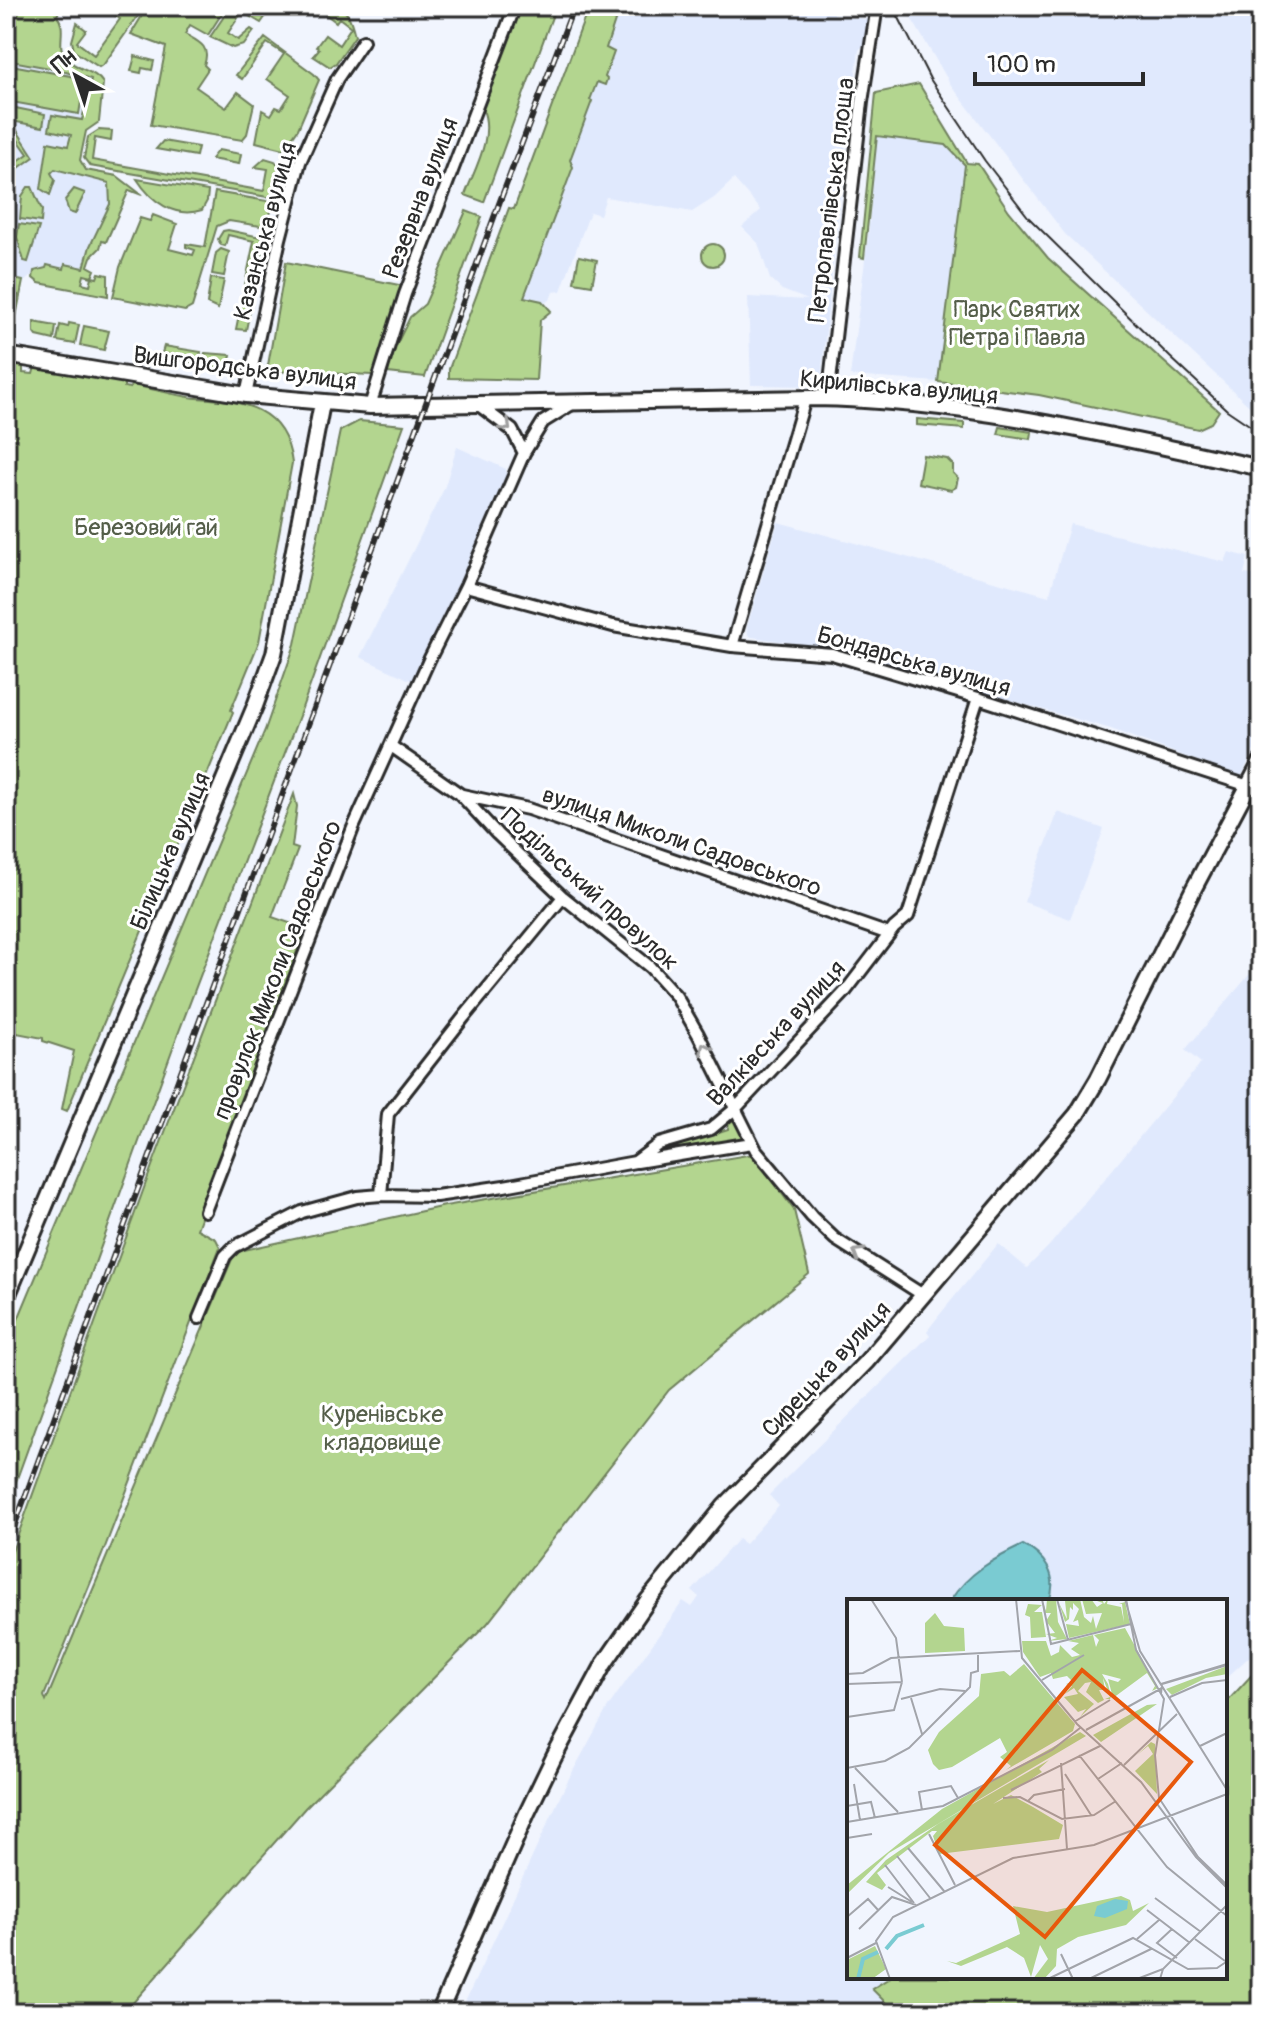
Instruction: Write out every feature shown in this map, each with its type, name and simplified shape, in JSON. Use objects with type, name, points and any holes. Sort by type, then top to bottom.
[{"type":"main road","name":"Вишгородська вулиця","points":[[6,355],[246,395],[370,406],[480,406]]},
{"type":"main road","name":"Кирилівська вулиця","points":[[480,406],[828,399],[949,410],[1040,423],[1261,468]]},
{"type":"main road","name":"Білицька вулиця","points":[[6,1299],[255,706],[274,654],[322,403]]},
{"type":"main road","name":"Сирецька вулиця","points":[[439,2013],[527,1813],[604,1664],[648,1600],[724,1507],[867,1361],[1083,1104],[1255,788],[1261,762]]},
{"type":"street","name":"Резервна вулиця","points":[[370,406],[405,294],[515,6]]},
{"type":"street","name":"Петропавлівська площа","points":[[828,399],[860,118],[877,6]]},
{"type":"street","name":"Казанська вулиця","points":[[246,395],[300,162],[337,79],[363,41]]},
{"type":"street","points":[[732,646],[805,399]]},
{"type":"street","points":[[391,746],[524,453],[543,422],[574,403]]},
{"type":"street","points":[[480,406],[512,430],[524,453]]},
{"type":"street","name":"Бондарська вулиця","points":[[466,586],[613,626],[732,646],[832,654],[1255,788]]},
{"type":"street","name":"Валківська вулиця","points":[[199,1318],[225,1256],[234,1247],[302,1212],[357,1197],[436,1196],[635,1162],[659,1144],[711,1129],[736,1108],[845,992],[889,934],[908,916],[978,698]]},
{"type":"street","name":"Подільський провулок","points":[[391,746],[460,794],[563,897],[643,960],[676,996],[752,1143],[812,1217],[835,1239],[923,1295]]},
{"type":"street","name":"провулок Миколи Садовського","points":[[205,1211],[353,828],[391,746]]},
{"type":"street","name":"вулиця Миколи Садовського","points":[[460,794],[528,809],[889,934]]},
{"type":"street","points":[[381,1195],[388,1114],[563,897]]},
{"type":"street","points":[[635,1162],[752,1143]]},
{"type":"shaded area","points":[[6,6],[33,65],[92,79],[71,171],[109,184],[109,204],[87,256],[82,283],[33,274],[22,284],[11,336],[6,335]]},
{"type":"shaded area","points":[[620,6],[647,14],[651,6],[830,6],[835,15],[872,20],[867,42],[859,50],[843,164],[821,379],[814,386],[751,385],[748,297],[808,300],[782,290],[770,279],[758,243],[742,227],[761,210],[734,179],[714,198],[692,212],[606,197],[600,215],[590,212],[561,291],[553,292],[546,302],[524,297],[573,167],[570,160],[597,82],[605,85],[607,79],[606,49]]},
{"type":"shaded area","points":[[904,6],[1261,6],[1261,417],[1065,234],[951,85]]},
{"type":"shaded area","points":[[877,135],[946,145],[965,165],[938,382],[850,376],[868,237]]},
{"type":"shaded area","points":[[457,447],[506,469],[507,487],[417,683],[360,657],[444,489]]},
{"type":"shaded area","points":[[778,522],[1049,596],[1070,524],[1225,562],[1229,552],[1248,557],[1244,574],[1261,576],[1261,736],[1241,777],[1111,729],[829,648],[748,635],[747,627]]},
{"type":"shaded area","points":[[1058,812],[1104,829],[1070,919],[1024,902]]},
{"type":"shaded area","points":[[1261,961],[1261,1646],[1227,1677],[1227,1599],[847,1599],[847,1979],[888,1979],[872,1989],[896,2013],[460,2013],[567,1782],[608,1707],[683,1601],[692,1607],[699,1597],[692,1591],[738,1539],[745,1544],[779,1506],[769,1495],[930,1335],[927,1331],[998,1244],[1027,1268],[1049,1246],[1201,1063],[1185,1050]]},
{"type":"green space","points":[[6,6],[61,6],[57,16],[62,26],[63,53],[70,62],[95,75],[103,83],[99,122],[86,131],[80,160],[86,170],[117,176],[142,195],[129,190],[106,242],[102,241],[91,257],[88,266],[95,270],[92,277],[97,278],[99,273],[108,275],[108,296],[39,283],[33,278],[34,271],[47,265],[64,269],[65,264],[84,268],[90,246],[110,204],[109,183],[55,169],[51,173],[55,180],[50,195],[41,189],[48,142],[68,146],[71,135],[49,130],[52,115],[82,120],[91,79],[6,60]],"holes":[[[84,275],[92,277],[90,285],[82,283]]]},
{"type":"green space","points":[[116,6],[145,6],[99,67],[74,51],[72,41],[77,23],[86,30],[77,42],[94,55],[120,19],[112,13]]},
{"type":"green space","points":[[148,6],[226,7],[208,35],[190,25],[185,34],[202,45],[206,53],[204,65],[208,69],[196,87],[226,108],[238,92],[254,104],[247,134],[242,140],[151,125],[166,47],[131,34]]},
{"type":"green space","points":[[231,6],[273,6],[261,23],[242,12],[228,33],[238,40],[251,29],[254,31],[244,45],[233,48],[210,37]]},
{"type":"green space","points":[[329,6],[345,11],[355,36],[330,67],[313,56],[319,49],[316,47],[325,35],[339,45],[351,27],[339,18],[336,22],[324,13]]},
{"type":"green space","points":[[520,6],[556,6],[484,202],[465,195],[485,140],[482,107]]},
{"type":"green space","points":[[589,6],[620,6],[606,48],[614,52],[605,85],[597,82],[590,100],[570,160],[573,167],[524,297],[542,301],[551,311],[540,320],[536,380],[449,378],[449,369],[509,208],[514,209]]},
{"type":"green space","points":[[265,38],[319,80],[298,129],[284,149],[256,142],[262,110],[271,115],[276,107],[281,109],[290,95],[267,79],[284,54],[267,43],[242,79],[236,75]]},
{"type":"green space","points":[[135,56],[154,61],[152,70],[142,68],[141,73],[131,71]]},
{"type":"green space","points":[[6,64],[81,78],[84,84],[79,114],[6,101]]},
{"type":"green space","name":"Парк Святих Петра і Павла","points":[[919,84],[967,163],[978,164],[1009,211],[1048,258],[1219,411],[1211,423],[1198,429],[1039,395],[938,382],[965,165],[946,145],[877,136],[864,258],[860,257],[876,93]]},
{"type":"green space","points":[[6,106],[45,114],[43,127],[6,120]]},
{"type":"green space","points":[[6,125],[14,126],[34,157],[6,177],[6,169],[28,154],[11,130],[6,133]]},
{"type":"green space","points":[[99,130],[112,131],[111,141],[95,138],[92,160],[264,191],[268,169],[255,167],[265,158],[275,161],[279,166],[273,198],[90,166],[84,158],[88,137]]},
{"type":"green space","points":[[163,141],[198,147],[196,156],[156,149]]},
{"type":"green space","points":[[218,150],[241,154],[239,164],[211,159]]},
{"type":"green space","points":[[137,179],[208,191],[207,201],[202,210],[173,210],[156,201]]},
{"type":"green space","points":[[28,187],[32,187],[42,210],[41,222],[20,219],[22,196]]},
{"type":"green space","points":[[74,189],[85,193],[75,214],[69,212],[65,200]]},
{"type":"green space","points":[[215,192],[273,202],[267,227],[229,221],[217,226],[192,307],[185,311],[113,297],[120,267],[140,218],[150,221],[153,215],[177,224],[169,249],[193,255],[195,250],[186,247],[186,244],[205,247]]},
{"type":"green space","points":[[466,211],[482,217],[425,377],[388,373],[390,358],[410,317],[425,304]]},
{"type":"green space","points":[[19,224],[39,227],[28,262],[24,261],[17,237]]},
{"type":"green space","points":[[223,231],[265,238],[246,330],[236,329],[254,241],[228,235],[225,246],[221,245],[218,239]]},
{"type":"green space","points":[[713,244],[721,247],[724,255],[721,263],[713,266],[705,263],[702,255],[705,247]]},
{"type":"green space","points":[[221,249],[229,252],[224,276],[212,274],[216,253]]},
{"type":"green space","points":[[579,256],[597,260],[592,285],[574,282]]},
{"type":"green space","points":[[286,262],[404,286],[373,375],[267,371]]},
{"type":"green space","points":[[6,277],[23,281],[14,327],[10,330],[6,329],[6,325],[12,325],[18,295],[6,292]]},
{"type":"green space","points":[[211,278],[224,280],[218,309],[207,304]]},
{"type":"green space","points":[[34,322],[56,326],[54,340],[37,336]]},
{"type":"green space","points":[[69,323],[79,325],[75,344],[57,341],[60,325],[68,327]]},
{"type":"green space","points":[[84,326],[109,331],[104,350],[80,345]]},
{"type":"green space","points":[[164,346],[201,352],[199,363],[178,360],[176,356],[162,353]]},
{"type":"green space","points":[[205,353],[231,355],[228,370],[203,365]]},
{"type":"green space","name":"Березовий гай","points":[[6,361],[23,363],[23,373],[33,374],[35,367],[124,383],[124,387],[130,388],[131,385],[245,405],[271,419],[281,430],[292,463],[259,642],[231,710],[233,712],[67,1111],[62,1109],[74,1051],[43,1041],[43,1038],[6,1031]]},
{"type":"green space","points":[[917,419],[964,423],[964,429],[917,425]]},
{"type":"green space","points":[[359,421],[404,425],[6,1509],[6,1348],[265,730],[295,644],[340,431]]},
{"type":"green space","points":[[1000,427],[1032,432],[1031,439],[998,434]]},
{"type":"green space","points":[[923,455],[947,459],[958,478],[956,487],[951,490],[918,483]]},
{"type":"green space","name":"Куренівське кладовище","points":[[294,794],[297,806],[292,847],[298,849],[272,917],[301,927],[308,913],[310,915],[197,1229],[216,1239],[220,1247],[102,1555],[44,1696],[46,1701],[235,1252],[445,1206],[753,1154],[794,1210],[809,1274],[669,1390],[487,1624],[305,1808],[124,2013],[6,2013],[6,1568],[152,1166]]},
{"type":"green space","points":[[733,1116],[745,1136],[742,1140],[658,1155],[658,1152],[728,1129],[729,1119]]},
{"type":"green space","points":[[1261,1665],[1261,2013],[896,2013],[872,1989],[888,1979],[1227,1979],[1227,1702]]},
{"type":"water","points":[[1023,1545],[1038,1555],[1051,1575],[1050,1599],[951,1599],[965,1582],[1001,1556]]},
{"type":"tram line","points":[[893,6],[930,79],[985,161],[1029,218],[1227,410],[1261,433]]},
{"type":"railway","points":[[6,1549],[574,6]]}]
